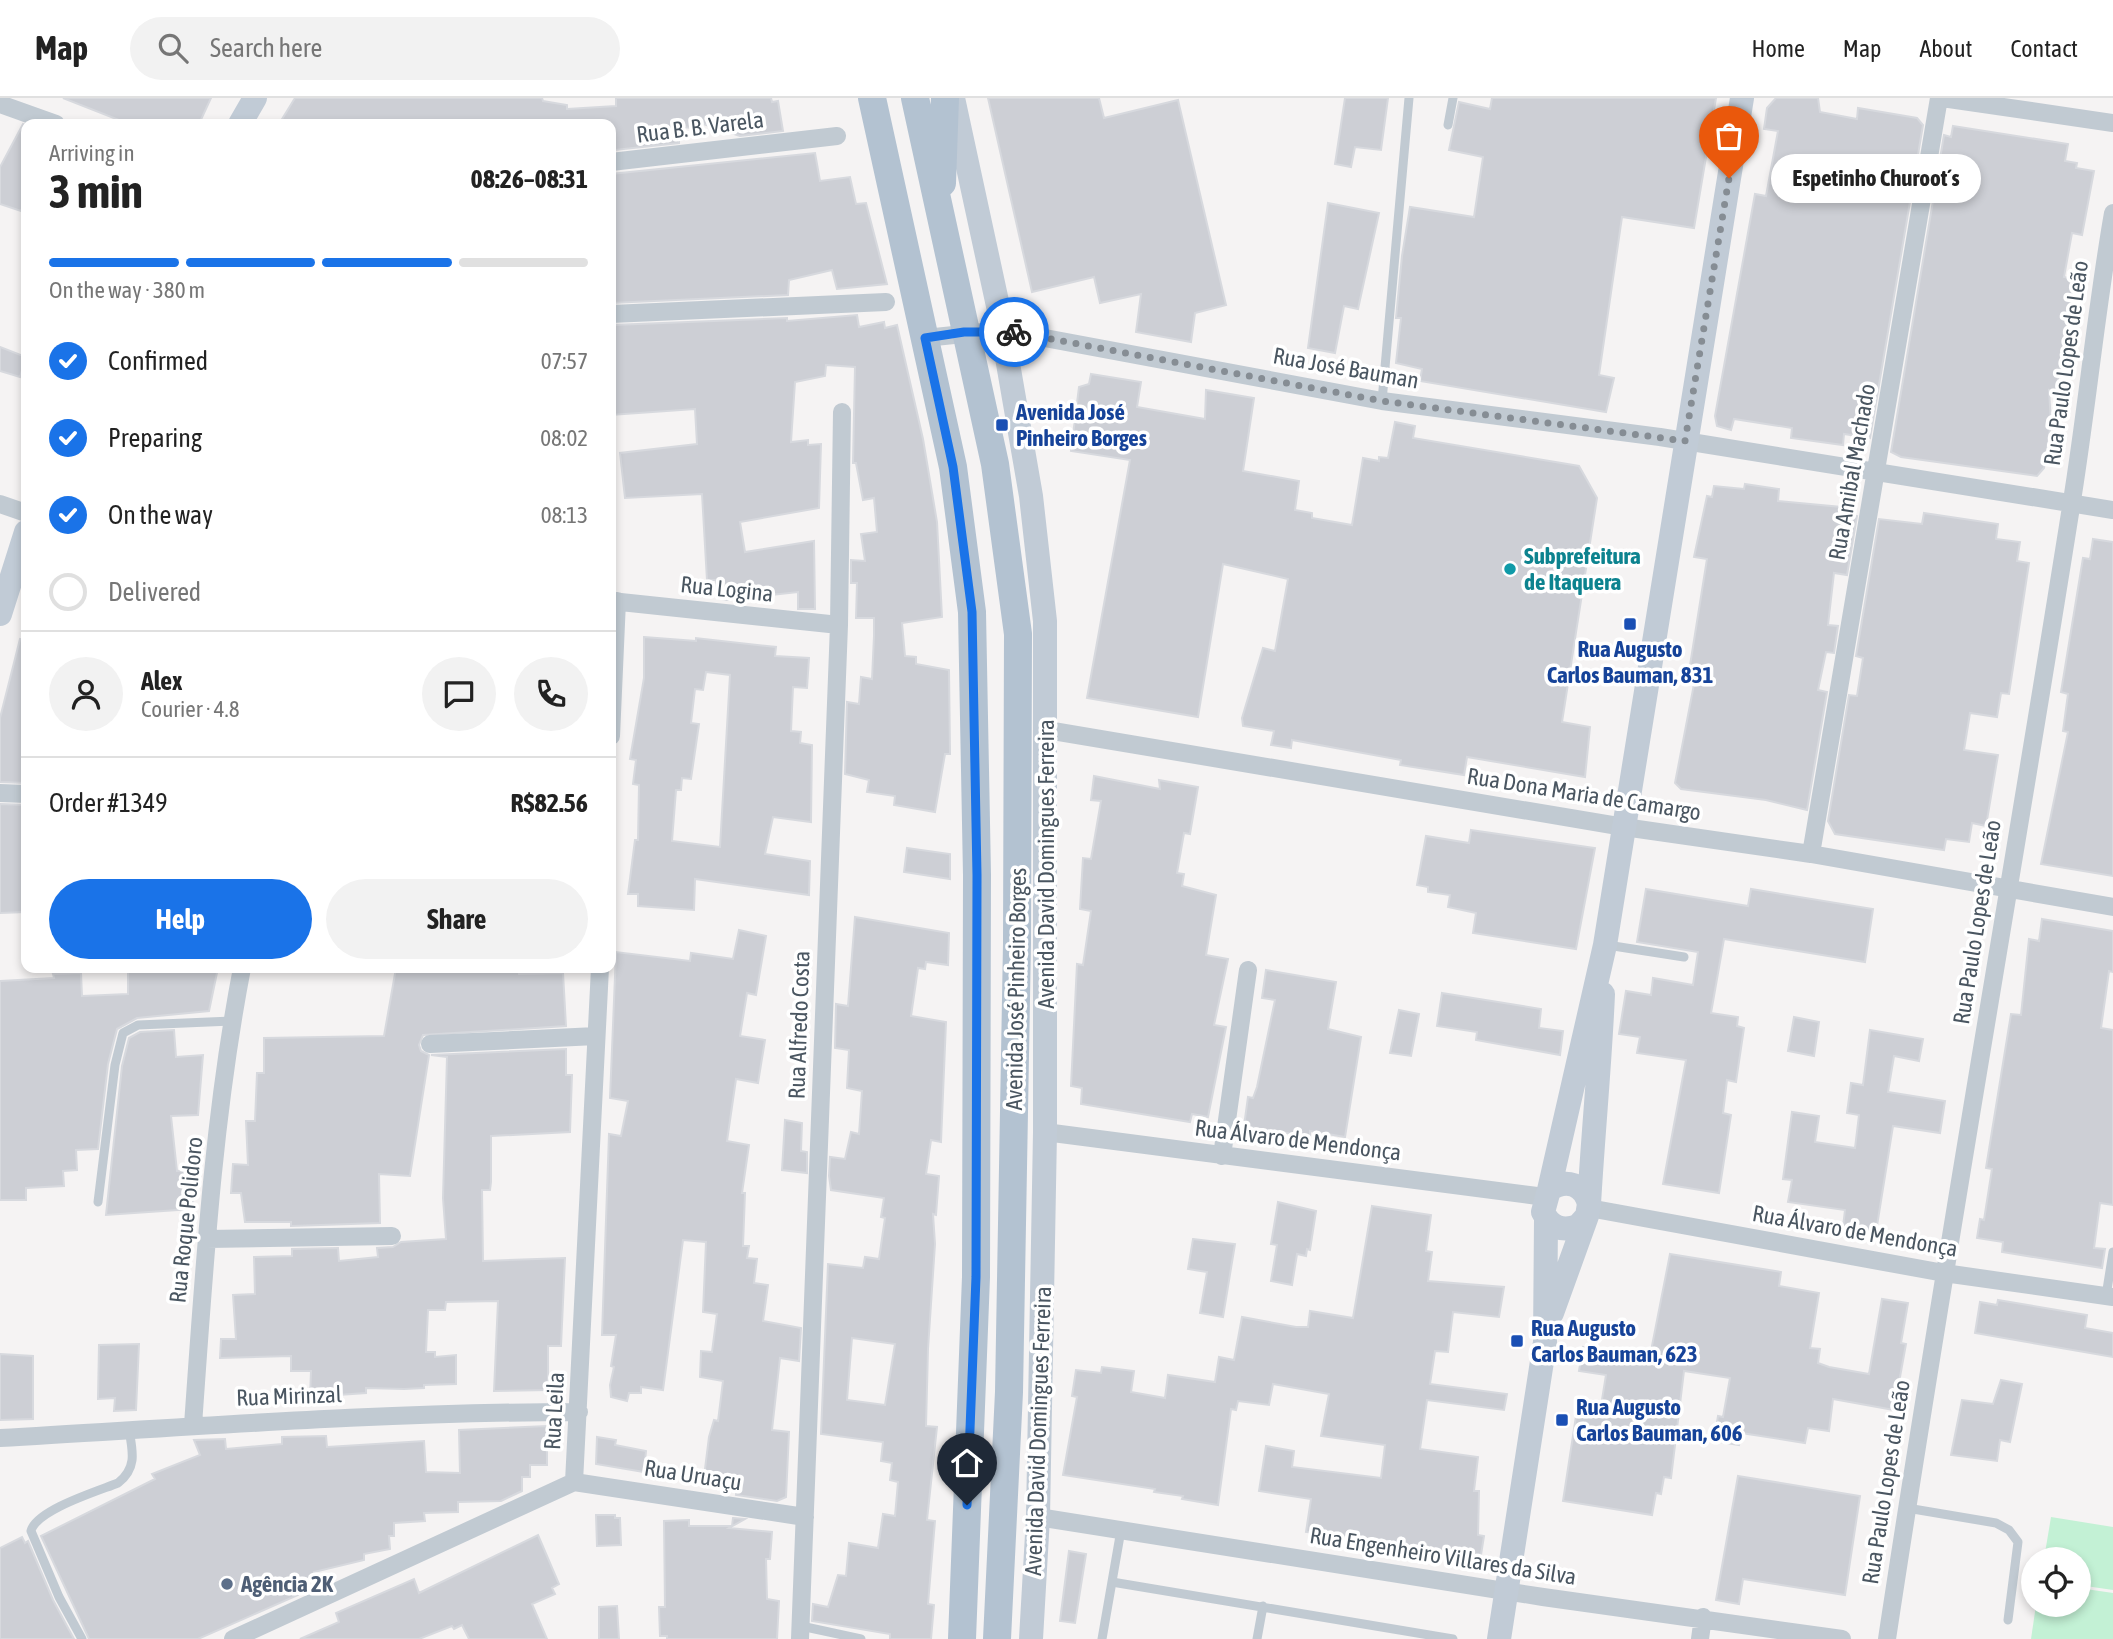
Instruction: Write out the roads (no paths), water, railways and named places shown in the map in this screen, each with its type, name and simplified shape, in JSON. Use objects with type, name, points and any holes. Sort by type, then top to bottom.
[{"type":"main road","points":[[243,119],[255,98]]},
{"type":"main road","name":"Avenida José Pinheiro Borges","points":[[872,98],[953,467],[972,612],[977,875],[976,1277],[962,1639]]},
{"type":"main road","name":"Avenida José Pinheiro Borges","points":[[915,98],[995,464],[1018,634],[1017,943],[1010,1378],[997,1639]]},
{"type":"main road","points":[[940,217],[945,98]]},
{"type":"main road","name":"Avenida David Domingues Ferreira","points":[[953,98],[1002,330],[1031,496],[1044,609],[1047,730],[1045,1132],[1038,1517],[1031,1639]]},
{"type":"main road","points":[[1546,1331],[1588,1209],[1605,948],[1742,98]]},
{"type":"main road","points":[[0,614],[17,590],[21,564]]},
{"type":"main road","points":[[1499,1639],[1546,1331],[1547,1202],[1584,1028],[1605,948]]},
{"type":"main road","points":[[1562,1183],[1577,1185],[1583,1190],[1588,1209],[1578,1226],[1557,1228],[1547,1202],[1562,1183]]},
{"type":"street","points":[[1941,98],[2113,123]]},
{"type":"street","name":"Rua Amibal Machado","points":[[1811,854],[1941,98]]},
{"type":"street","points":[[0,104],[42,119]]},
{"type":"street","name":"Rua B. B. Varela","points":[[616,161],[837,136]]},
{"type":"street","name":"Rua Paulo Lopes de Leão","points":[[1888,1639],[1944,1273],[2072,503],[2098,295],[2113,213]]},
{"type":"street","points":[[616,314],[886,302]]},
{"type":"street","name":"Rua José Bauman","points":[[925,338],[1002,330],[1382,401],[1685,441],[2113,510]]},
{"type":"street","name":"Rua Alfredo Costa","points":[[801,1632],[839,625],[842,412]]},
{"type":"street","points":[[0,504],[21,511]]},
{"type":"street","name":"Rua Logina","points":[[616,601],[839,625]]},
{"type":"street","name":"Rua Dona Maria de Camargo","points":[[1047,730],[1624,827],[1811,854],[2113,907]]},
{"type":"street","points":[[0,793],[21,794]]},
{"type":"street","points":[[1222,1156],[1248,970]]},
{"type":"street","name":"Rua Roque Polidoro","points":[[193,1425],[207,1238],[232,1021],[241,973]]},
{"type":"street","name":"Rua Leila","points":[[233,1639],[574,1482],[600,973]]},
{"type":"street","points":[[430,1044],[596,1036]]},
{"type":"street","name":"Rua Álvaro de Mendonça","points":[[1045,1132],[1547,1202]]},
{"type":"street","name":"Rua Álvaro de Mendonça","points":[[1588,1209],[1944,1273],[2109,1297]]},
{"type":"street","points":[[207,1238],[392,1236]]},
{"type":"street","name":"Rua Mirinzal","points":[[0,1438],[193,1425],[498,1412],[579,1412]]},
{"type":"street","name":"Rua Uruaçu","points":[[574,1482],[805,1517]]},
{"type":"street","name":"Rua Engenheiro Villares da Silva","points":[[1038,1517],[1507,1591],[1842,1639]]},
{"type":"street","points":[[1700,1639],[1703,1617]]},
{"type":"lane","points":[[1382,401],[1409,98]]},
{"type":"lane","points":[[1448,125],[1453,98]]},
{"type":"lane","points":[[1605,948],[1684,957]]},
{"type":"lane","points":[[98,1202],[115,1065],[123,1032],[138,1025],[232,1021]]},
{"type":"lane","points":[[2109,1297],[2113,1252]]},
{"type":"lane","points":[[82,1639],[59,1597],[31,1531],[33,1525],[45,1514],[118,1483],[128,1475],[133,1458],[129,1430]]},
{"type":"lane","points":[[1907,1508],[1996,1523],[2009,1530],[2018,1542],[2008,1620]]},
{"type":"lane","points":[[1102,1639],[1121,1530]]},
{"type":"lane","points":[[1112,1582],[1453,1639]]},
{"type":"lane","points":[[1257,1639],[1263,1606]]},
{"type":"lane","points":[[801,1632],[861,1639]]},
{"type":"place","name":"Espetinho Churoot´s","points":[[1729,178]]},
{"type":"place","name":"Avenida José Pinheiro Borges","points":[[1002,425]]},
{"type":"place","name":"Subprefeitura de Itaquera","points":[[1510,569]]},
{"type":"place","name":"Rua Augusto Carlos Bauman, 831","points":[[1630,624]]},
{"type":"place","name":"Rua Augusto Carlos Bauman, 623","points":[[1517,1341]]},
{"type":"place","name":"Rua Augusto Carlos Bauman, 606","points":[[1562,1420]]},
{"type":"place","name":"Agência 2K","points":[[227,1584]]}]
